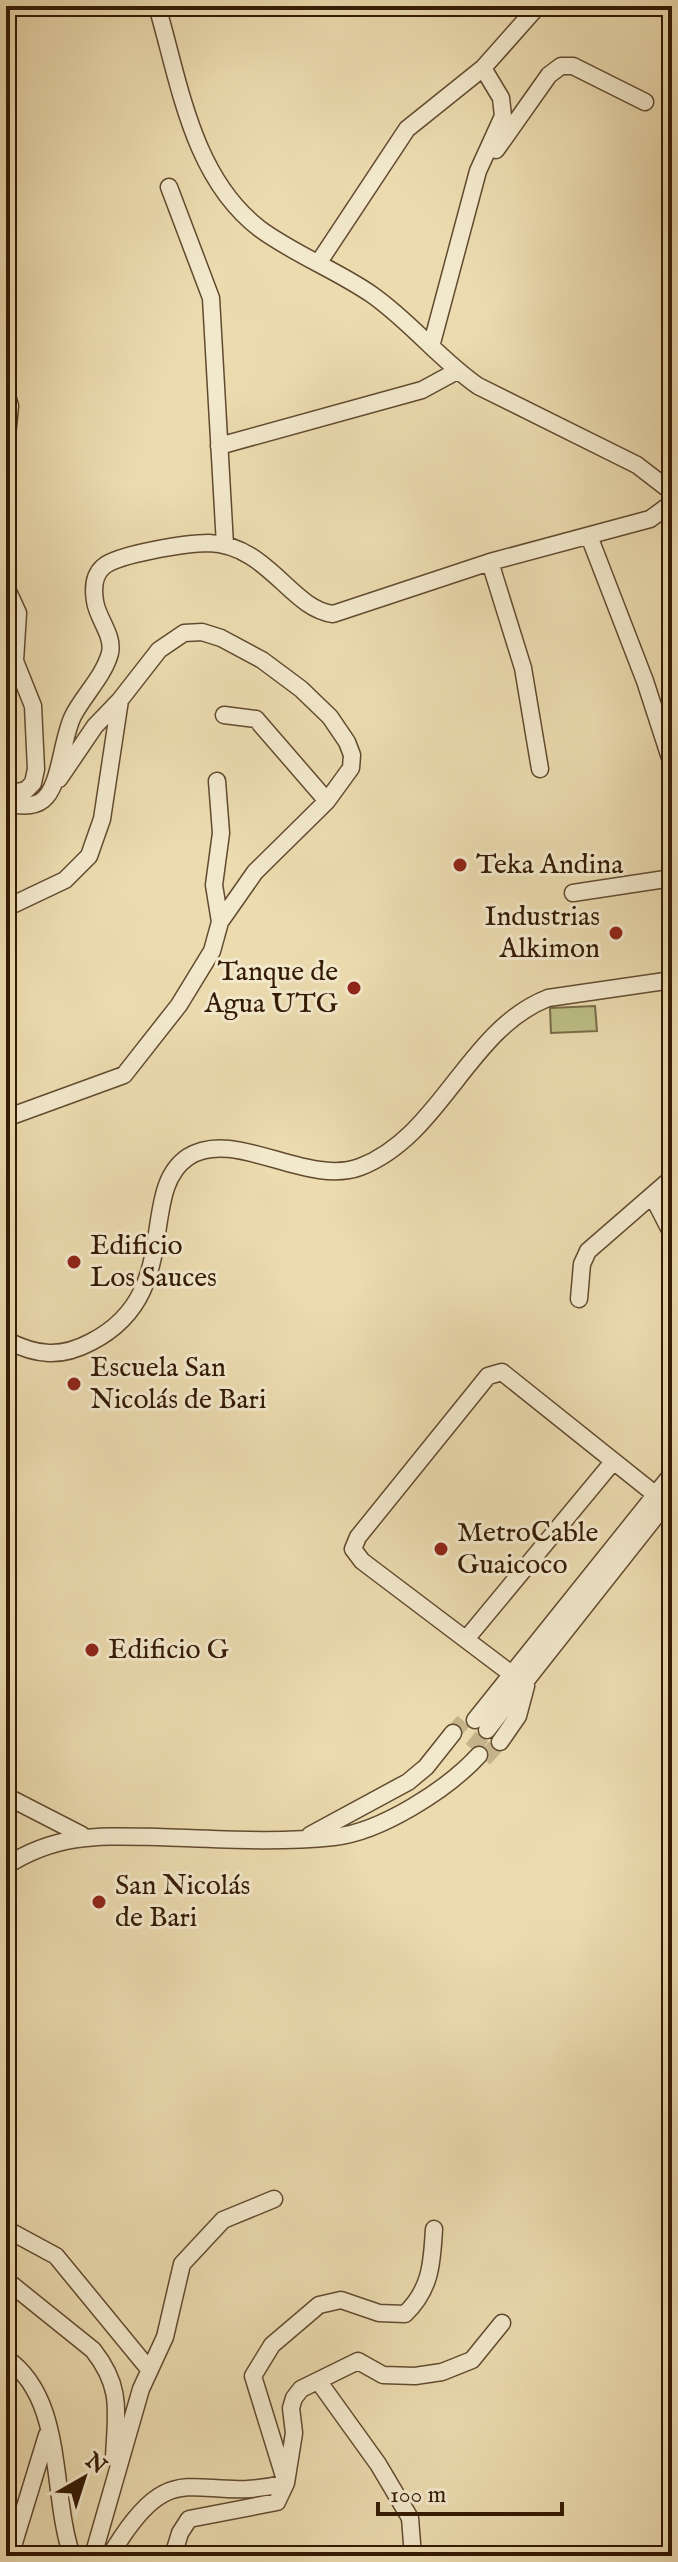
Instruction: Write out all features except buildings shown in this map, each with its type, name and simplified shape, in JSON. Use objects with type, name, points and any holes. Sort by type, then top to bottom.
[{"type":"street","points":[[157,6],[200,151],[220,190],[263,231],[373,295],[432,343],[457,371],[478,386],[637,465],[672,492]]},
{"type":"street","points":[[319,262],[407,129],[483,68],[538,6]]},
{"type":"street","points":[[476,177],[549,75],[561,66],[573,66],[645,102]]},
{"type":"street","points":[[432,343],[476,177],[503,116],[501,98],[483,68]]},
{"type":"street","points":[[169,187],[211,298],[225,545]]},
{"type":"street","points":[[219,446],[422,390],[457,371]]},
{"type":"street","points":[[6,392],[10,406],[6,446]]},
{"type":"street","points":[[49,793],[71,718],[110,652],[109,637],[94,600],[94,581],[102,568],[114,560],[188,545],[225,545],[262,562],[315,608],[333,614],[490,562],[650,519],[672,503]]},
{"type":"street","points":[[589,536],[645,681],[672,764]]},
{"type":"street","points":[[490,562],[523,668],[540,769]]},
{"type":"street","points":[[6,587],[18,613],[15,661],[33,706],[36,769],[33,783],[26,790],[6,794]]},
{"type":"street","points":[[6,804],[36,804],[49,793],[95,726],[159,650],[184,633],[202,632],[221,638],[262,660],[301,689],[330,717],[352,755],[351,768],[327,801],[255,872],[220,922],[212,951],[179,1005],[124,1075],[6,1118]]},
{"type":"street","points":[[6,908],[65,880],[89,856],[102,819],[120,700]]},
{"type":"street","points":[[224,715],[256,719],[327,801]]},
{"type":"street","points":[[217,781],[221,820],[214,885],[220,922]]},
{"type":"street","points":[[573,893],[672,878]]},
{"type":"street","points":[[6,1340],[45,1355],[64,1354],[77,1351],[105,1335],[125,1318],[148,1279],[164,1195],[172,1172],[191,1155],[237,1151],[325,1172],[358,1168],[407,1137],[504,1026],[528,1006],[548,998],[672,980]]},
{"type":"street","points":[[579,1299],[582,1264],[588,1251],[620,1219],[653,1197],[672,1178]]},
{"type":"street","points":[[653,1197],[672,1234]]},
{"type":"street","points":[[664,1497],[612,1463],[502,1372],[488,1376],[358,1537],[353,1549],[362,1561],[467,1638],[514,1686],[518,1716],[485,1729],[514,1686],[664,1497],[672,1474]]},
{"type":"street","points":[[467,1638],[612,1463]]},
{"type":"street","points":[[6,1866],[29,1852],[82,1835],[246,1840],[336,1837],[402,1812],[445,1789],[470,1747],[426,1767],[377,1802],[305,1837]]},
{"type":"street","points":[[6,1796],[82,1835]]},
{"type":"street","points":[[93,2556],[113,2476],[148,2368],[165,2337],[182,2264],[223,2220],[274,2199]]},
{"type":"street","points":[[6,2229],[56,2256],[148,2368]]},
{"type":"street","points":[[286,2483],[253,2376],[272,2345],[319,2305],[341,2300],[379,2313],[405,2314],[418,2301],[432,2273],[434,2229]]},
{"type":"street","points":[[6,2280],[93,2350],[115,2384],[113,2476]]},
{"type":"street","points":[[173,2556],[180,2533],[189,2519],[277,2502],[286,2483],[294,2433],[291,2408],[301,2389],[358,2361],[383,2375],[415,2376],[442,2372],[472,2360],[502,2323]]},
{"type":"street","points":[[6,2358],[36,2387],[49,2430],[62,2556]]},
{"type":"street","points":[[319,2382],[378,2464],[410,2518],[413,2556]]},
{"type":"street","points":[[10,2556],[49,2430]]},
{"type":"street","points":[[110,2556],[157,2495],[179,2486],[260,2490],[286,2483]]},
{"type":"street","points":[[61,2524],[72,2556]]},
{"type":"green space","points":[[595,1006],[597,1031],[551,1033],[550,1008]]},
{"type":"tunnel","points":[[453,1733],[469,1715]]},
{"type":"tunnel","points":[[472,1749],[487,1730]]},
{"type":"tunnel","points":[[484,1759],[500,1742]]},
{"type":"place","name":"Teka Andina","points":[[460,865]]},
{"type":"place","name":"Industrias Alkimon","points":[[616,933]]},
{"type":"place","name":"Tanque de Agua UTG","points":[[354,988]]},
{"type":"place","name":"Edificio Los Sauces","points":[[74,1262]]},
{"type":"place","name":"Escuela San Nicolás de Bari","points":[[74,1384]]},
{"type":"place","name":"MetroCable Guaicoco","points":[[441,1549]]},
{"type":"place","name":"Edificio G","points":[[92,1650]]},
{"type":"place","name":"San Nicolás de Bari","points":[[99,1902]]}]
